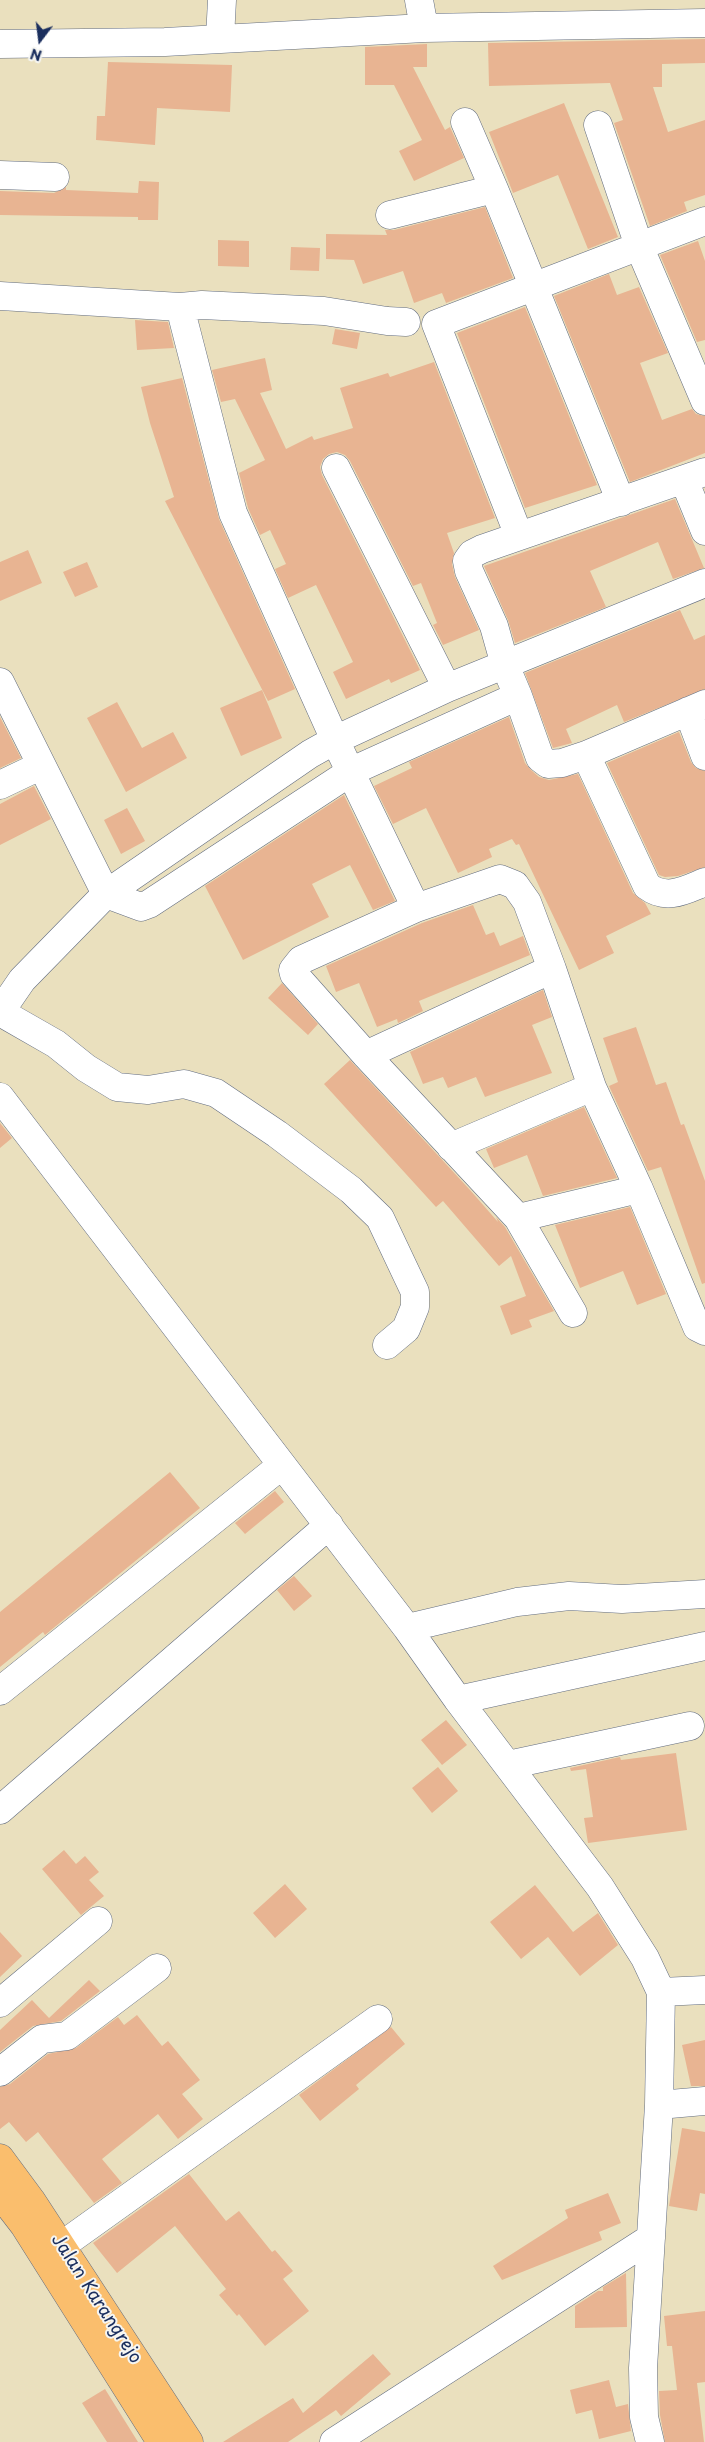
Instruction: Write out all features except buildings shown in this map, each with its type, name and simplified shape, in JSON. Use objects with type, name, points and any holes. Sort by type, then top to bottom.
[{"type":"main road","name":"Jalan Karangrejo","points":[[0,2158],[61,2246],[189,2442]]},
{"type":"main road","name":"Jalan Karangrejo","points":[[0,2194],[24,2225],[161,2442]]},
{"type":"street","points":[[220,38],[222,0]]},
{"type":"street","points":[[419,0],[424,28]]},
{"type":"street","points":[[0,44],[165,42],[220,38],[348,34],[424,28],[705,23]]},
{"type":"street","points":[[465,122],[621,502]]},
{"type":"street","points":[[598,125],[639,246],[705,401]]},
{"type":"street","points":[[0,175],[55,177]]},
{"type":"street","points":[[390,215],[494,189]]},
{"type":"street","points":[[519,536],[436,324],[705,221]]},
{"type":"street","points":[[0,296],[180,307],[202,305],[324,311],[387,321],[406,322]]},
{"type":"street","points":[[180,307],[233,514],[335,740],[352,771],[416,908]]},
{"type":"street","points":[[336,468],[447,688]]},
{"type":"street","points":[[705,531],[695,476],[482,549],[472,554],[467,561],[473,583],[494,626],[505,665],[540,758],[548,764],[562,763],[586,755],[696,707],[705,756]]},
{"type":"street","points":[[387,1345],[406,1329],[416,1307],[415,1292],[380,1218],[351,1190],[277,1134],[216,1093],[184,1084],[148,1090],[117,1086],[86,1068],[56,1044],[0,1012],[22,980],[106,894],[310,754],[335,740],[447,688],[705,582]]},
{"type":"street","points":[[0,682],[40,766],[106,894],[141,907],[149,904],[352,771],[518,696]]},
{"type":"street","points":[[586,755],[647,886],[654,892],[671,895],[705,882]]},
{"type":"street","points":[[0,785],[40,766]]},
{"type":"street","points":[[573,1313],[518,1218],[366,1055],[293,970],[301,960],[416,908],[500,879],[508,880],[516,885],[527,902],[592,1087],[639,1189],[697,1327],[705,1331]]},
{"type":"street","points":[[366,1055],[552,969]]},
{"type":"street","points":[[451,1147],[592,1087]]},
{"type":"street","points":[[0,1097],[407,1628],[458,1700],[600,1888],[645,1958],[661,1992],[659,2105],[643,2368],[644,2417],[650,2442]]},
{"type":"street","points":[[518,1218],[639,1189]]},
{"type":"street","points":[[0,1692],[282,1465]]},
{"type":"street","points":[[0,1810],[329,1525]]},
{"type":"street","points":[[407,1628],[526,1601],[570,1596],[622,1599],[705,1594]]},
{"type":"street","points":[[458,1700],[705,1646]]},
{"type":"street","points":[[508,1765],[690,1726]]},
{"type":"street","points":[[0,2003],[98,1921]]},
{"type":"street","points":[[0,2072],[42,2039],[67,2036],[157,1968]]},
{"type":"street","points":[[661,1992],[705,1990]]},
{"type":"street","points":[[61,2246],[378,2019]]},
{"type":"street","points":[[659,2105],[705,2101]]},
{"type":"street","points":[[334,2442],[651,2238]]}]
